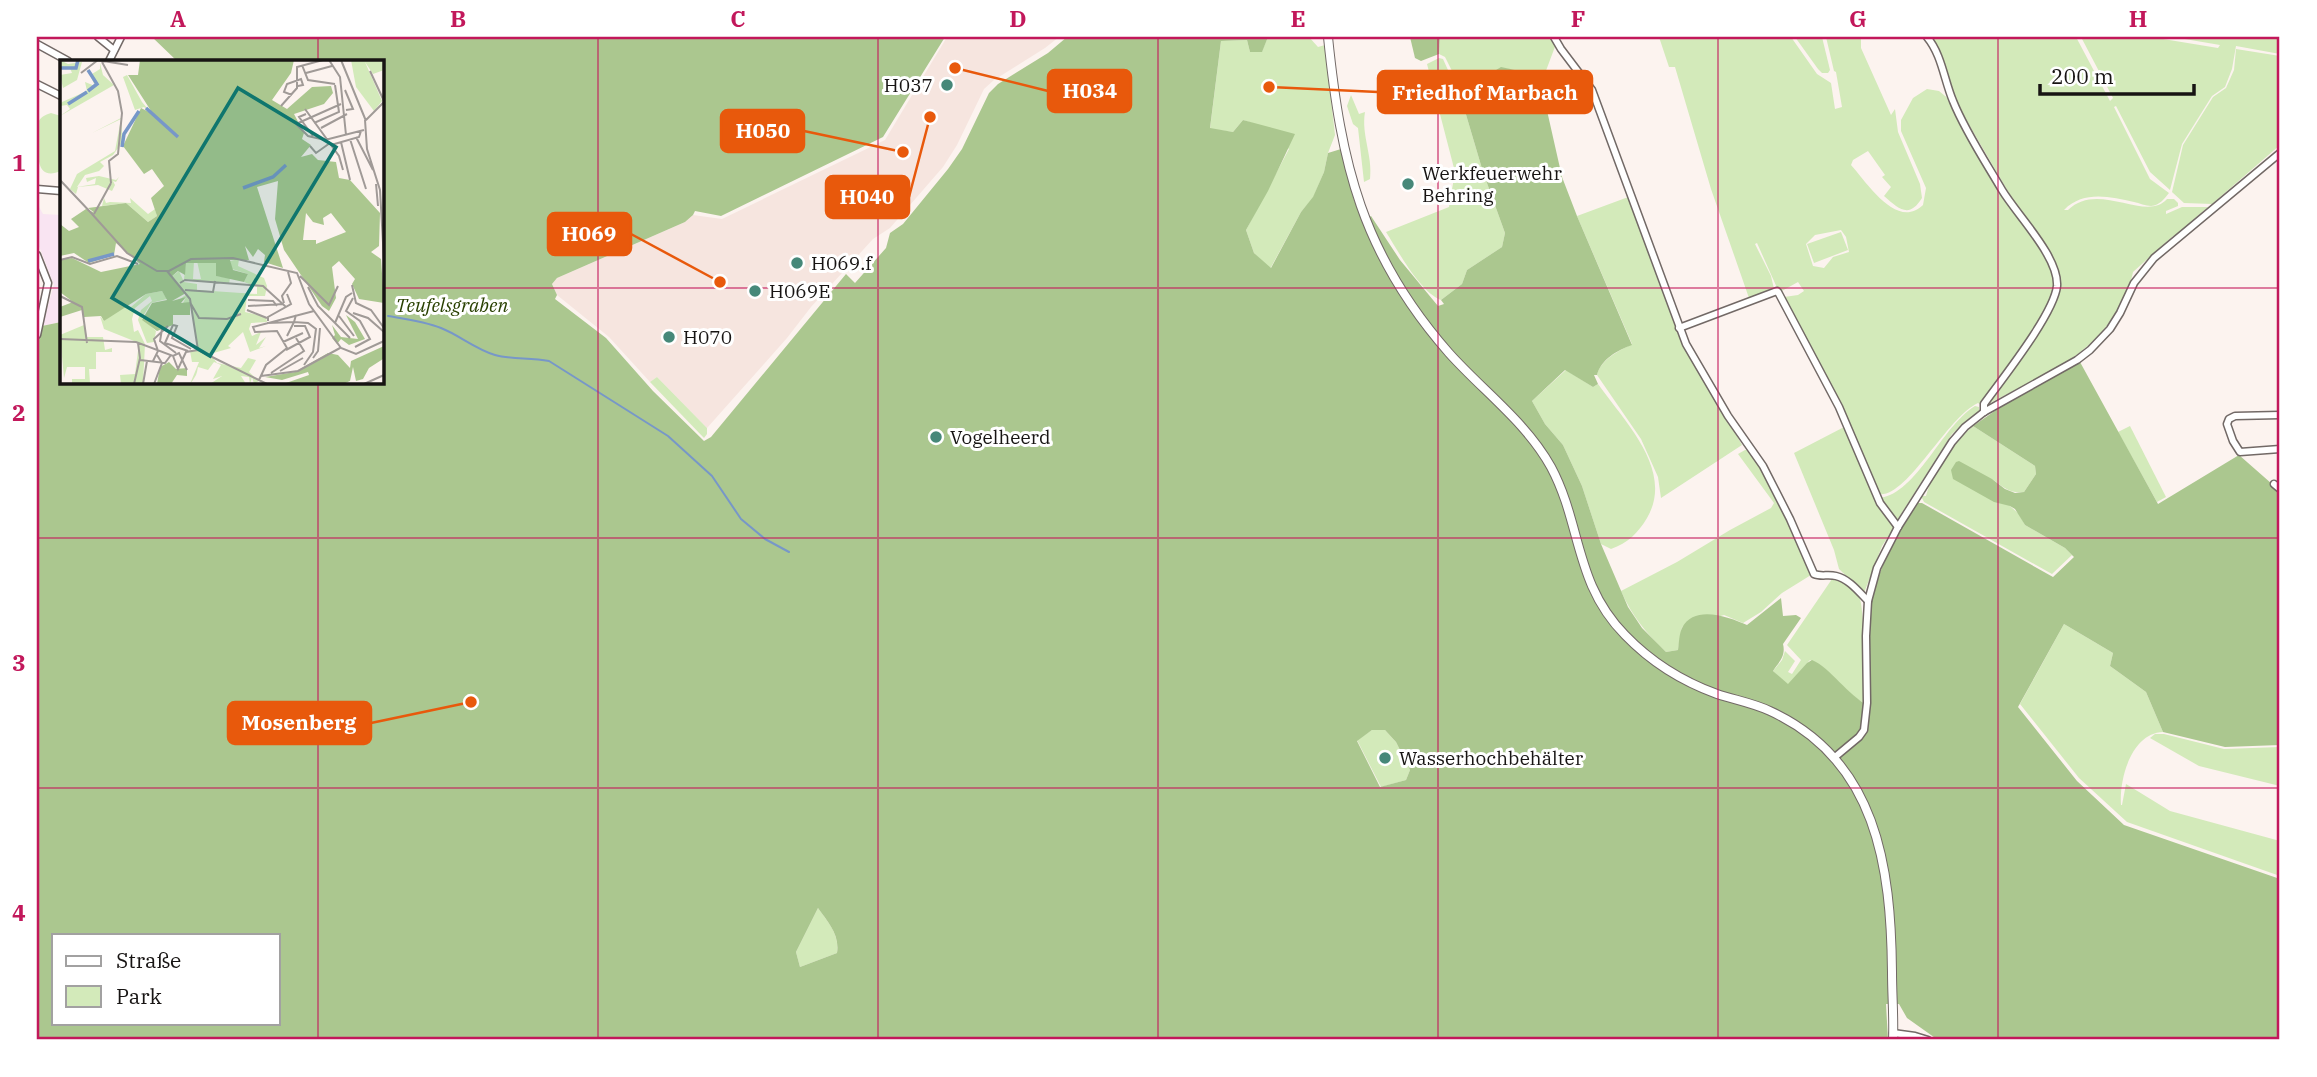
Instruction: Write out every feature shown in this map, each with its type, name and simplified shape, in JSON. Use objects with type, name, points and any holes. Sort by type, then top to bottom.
[{"type":"main road","points":[[1328,37],[1334,92],[1348,169],[1373,239],[1400,289],[1419,317],[1450,354],[1521,426],[1553,470],[1588,579],[1608,615],[1639,648],[1674,676],[1772,712],[1806,731],[1835,757],[1862,796],[1879,843],[1887,885],[1892,926],[1893,1037]]},
{"type":"street","points":[[98,37],[114,50]]},
{"type":"street","points":[[109,60],[121,37]]},
{"type":"street","points":[[1554,37],[1592,90],[1679,328],[1711,388],[1777,491],[1814,574],[1845,579],[1868,601]]},
{"type":"street","points":[[1927,37],[1936,51],[1963,121],[2003,192],[2050,259],[2057,279],[2048,310],[1984,404],[1984,412]]},
{"type":"street","points":[[37,44],[66,60]]},
{"type":"street","points":[[37,84],[60,96]]},
{"type":"street","points":[[1835,757],[1861,735],[1866,722],[1866,617],[1877,568],[1898,527],[1952,442],[1984,412],[2066,367],[2090,350],[2110,329],[2134,283],[2149,264],[2280,153]]},
{"type":"street","points":[[37,189],[60,191]]},
{"type":"street","points":[[37,255],[48,283],[37,335]]},
{"type":"street","points":[[1679,328],[1778,292],[1847,423],[1880,503],[1898,527]]},
{"type":"street","points":[[2280,415],[2235,416],[2229,419],[2228,429],[2240,452],[2280,449]]},
{"type":"street","points":[[2274,484],[2280,489]]},
{"type":"street","points":[[1893,1037],[1915,1035],[1928,1040]]},
{"type":"street","points":[[1907,1040],[1915,1035]]},
{"type":"shaded area","points":[[947,37],[1059,37],[984,89],[957,145],[943,167],[890,228],[873,239],[811,307],[707,428],[657,377],[650,382],[609,337],[557,295],[552,284],[557,278],[685,222],[693,215],[722,219],[885,140]]},
{"type":"shaded area","points":[[37,203],[43,214],[60,215],[60,322],[42,326],[54,285],[37,241]]},
{"type":"green space","points":[[152,37],[945,37],[883,137],[721,216],[695,211],[685,222],[557,278],[552,284],[557,295],[555,299],[606,338],[653,391],[704,441],[711,437],[846,274],[855,283],[886,248],[890,233],[903,224],[962,149],[989,93],[1067,37],[1268,37],[1262,52],[1250,52],[1247,40],[1221,41],[1210,128],[1233,132],[1243,120],[1295,134],[1246,230],[1254,253],[1271,268],[1301,212],[1313,197],[1324,172],[1328,153],[1341,149],[1354,200],[1363,221],[1371,216],[1400,260],[1438,306],[1444,304],[1441,300],[1462,284],[1467,270],[1502,247],[1505,233],[1483,172],[1462,101],[1465,98],[1462,91],[1501,67],[1515,70],[1535,84],[1541,84],[1562,177],[1632,345],[1606,360],[1597,375],[1594,375],[1598,384],[1593,387],[1565,370],[1532,401],[1545,424],[1563,445],[1582,486],[1601,544],[1628,607],[1642,628],[1666,652],[1678,650],[1682,628],[1695,616],[1712,614],[1747,625],[1781,598],[1783,616],[1796,615],[1801,618],[1783,644],[1783,655],[1773,671],[1788,684],[1812,660],[1869,706],[1869,624],[1874,591],[1892,545],[1918,503],[2053,577],[2074,557],[2065,548],[2025,525],[2015,509],[1994,502],[1953,479],[1951,470],[1959,461],[2005,489],[2015,493],[2024,492],[2036,474],[2035,466],[1973,426],[2005,404],[2080,362],[2158,504],[2239,455],[2280,491],[2280,745],[2225,747],[2163,732],[2146,692],[2110,666],[2113,653],[2064,624],[2018,707],[2077,781],[2124,825],[2280,879],[2280,1040],[1938,1040],[1907,1018],[1899,1004],[1886,1004],[1888,1040],[37,1040],[37,347],[42,326],[60,322],[60,383],[383,383],[383,60],[176,60]],"holes":[[[1372,730],[1385,730],[1396,742],[1410,770],[1406,780],[1380,787],[1357,741]],[[818,908],[835,935],[837,953],[800,967],[796,952]]]},
{"type":"green space","points":[[1268,37],[1309,37],[1318,47],[1325,45],[1335,135],[1313,198],[1301,212],[1270,269],[1254,253],[1246,230],[1289,149],[1261,126],[1243,120],[1233,132],[1210,129],[1221,41],[1247,40],[1250,52],[1262,51]]},
{"type":"green space","points":[[1410,37],[1440,37],[1439,54],[1421,61],[1415,58]]},
{"type":"green space","points":[[1440,37],[1552,37],[1556,44],[1541,84],[1535,84],[1515,70],[1501,68],[1462,91],[1445,57],[1439,54]]},
{"type":"green space","points":[[1659,37],[1791,37],[1817,74],[1831,83],[1835,109],[1842,107],[1826,37],[1861,37],[1861,48],[1891,115],[1895,109],[1898,132],[1920,184],[1922,198],[1913,208],[1904,210],[1884,196],[1891,187],[1882,177],[1885,175],[1868,151],[1853,160],[1851,165],[1874,193],[1893,208],[1903,212],[1913,211],[1923,205],[1926,188],[1901,131],[1901,120],[1913,98],[1927,89],[1939,91],[1950,100],[2007,204],[2013,200],[1958,106],[1930,37],[2076,37],[2110,101],[2113,98],[2081,37],[2151,37],[2218,48],[2220,45],[2173,37],[2280,37],[2280,54],[2236,46],[2225,87],[2212,96],[2182,144],[2170,190],[2150,172],[2116,106],[2114,107],[2150,179],[2169,193],[2159,203],[2151,206],[2116,198],[2089,197],[2064,210],[2093,199],[2147,207],[2158,205],[2167,199],[2174,199],[2178,206],[2166,211],[2166,214],[2182,207],[2208,207],[2194,219],[2196,221],[2173,236],[2133,272],[2110,322],[2081,352],[2026,385],[1988,404],[1978,403],[1966,411],[1914,472],[1889,492],[1878,494],[1784,297],[1798,295],[1804,291],[1798,282],[1780,292],[1778,290],[1757,243],[1755,244],[1771,276],[1774,289],[1770,293],[1749,298],[1711,189],[1675,67],[1669,67]],"holes":[[[1841,230],[1846,237],[1849,252],[1833,257],[1824,268],[1813,266],[1806,244],[1815,235]]]},
{"type":"green space","points":[[1795,37],[1822,37],[1830,70],[1828,73],[1822,73],[1818,69]]},
{"type":"green space","points":[[2236,49],[2280,56],[2280,145],[2212,204],[2184,203],[2172,192],[2183,145],[2213,97],[2226,88],[2234,70]]},
{"type":"green space","points":[[1439,58],[1443,59],[1462,101],[1505,233],[1502,247],[1467,270],[1462,284],[1441,300],[1425,289],[1386,232],[1449,207],[1455,172],[1427,64]]},
{"type":"green space","points":[[1351,95],[1359,114],[1365,112],[1370,179],[1364,182],[1358,128],[1353,124],[1347,106]]},
{"type":"green space","points":[[51,113],[60,116],[60,171],[54,173],[44,171],[38,158],[37,126],[45,115]]},
{"type":"green space","points":[[1631,196],[1677,330],[1742,445],[1661,498],[1658,477],[1641,439],[1597,375],[1606,360],[1632,344],[1577,216]]},
{"type":"green space","points":[[1841,232],[1848,250],[1814,263],[1807,244]]},
{"type":"green space","points":[[1566,370],[1593,387],[1598,384],[1632,430],[1651,464],[1655,482],[1654,500],[1647,518],[1632,537],[1611,549],[1601,544],[1582,486],[1563,445],[1545,424],[1532,401]]},
{"type":"green space","points":[[657,377],[707,428],[704,438],[650,382]]},
{"type":"green space","points":[[1975,406],[1979,407],[1979,411],[1952,434],[1896,522],[1880,498],[1906,484],[1951,428]]},
{"type":"green space","points":[[1846,426],[1895,526],[1882,546],[1864,593],[1839,569],[1834,550],[1794,453]]},
{"type":"green space","points":[[1973,426],[2035,466],[2036,474],[2024,492],[2011,491],[1992,479],[2025,525],[2065,548],[2072,555],[2052,574],[1924,502],[1921,496],[1926,496],[1939,467],[1951,449]]},
{"type":"green space","points":[[2130,426],[2166,497],[2157,502],[2118,432]]},
{"type":"green space","points":[[1748,450],[1757,463],[1785,510],[1811,575],[1743,623],[1724,615],[1682,627],[1678,650],[1666,652],[1640,624],[1621,591],[1771,508],[1774,503],[1738,454]]},
{"type":"green space","points":[[1832,579],[1851,587],[1861,603],[1864,703],[1810,660],[1788,685],[1773,671],[1785,651],[1795,661],[1788,672],[1792,674],[1801,660],[1787,645]]},
{"type":"green space","points":[[2064,624],[2113,653],[2110,666],[2146,692],[2163,732],[2152,734],[2136,748],[2125,770],[2121,805],[2126,784],[2170,811],[2280,841],[2280,876],[2127,822],[2079,778],[2020,704]]},
{"type":"green space","points":[[1372,730],[1385,730],[1396,742],[1410,770],[1406,780],[1381,787],[1357,740]]},
{"type":"green space","points":[[2155,734],[2224,749],[2280,747],[2280,786],[2199,766],[2150,738]]},
{"type":"green space","points":[[818,908],[835,935],[837,953],[800,967],[796,952]]},
{"type":"waterway","name":"Teufelsgraben","points":[[388,316],[435,326],[495,355],[549,361],[668,436],[712,476],[741,519],[765,539],[789,552]]},
{"type":"place","name":"H034","points":[[955,68]]},
{"type":"place","name":"H037","points":[[947,85]]},
{"type":"place","name":"Friedhof Marbach","points":[[1269,87]]},
{"type":"place","name":"H040","points":[[930,117]]},
{"type":"place","name":"H050","points":[[903,152]]},
{"type":"place","name":"Werkfeuerwehr Behring","points":[[1408,184]]},
{"type":"place","name":"H069.f","points":[[797,263]]},
{"type":"place","name":"H069","points":[[720,282]]},
{"type":"place","name":"H069E","points":[[755,291]]},
{"type":"place","name":"H070","points":[[669,337]]},
{"type":"place","name":"Vogelheerd","points":[[936,437]]},
{"type":"place","name":"Mosenberg","points":[[471,702]]},
{"type":"place","name":"Wasserhochbehälter","points":[[1385,758]]}]
